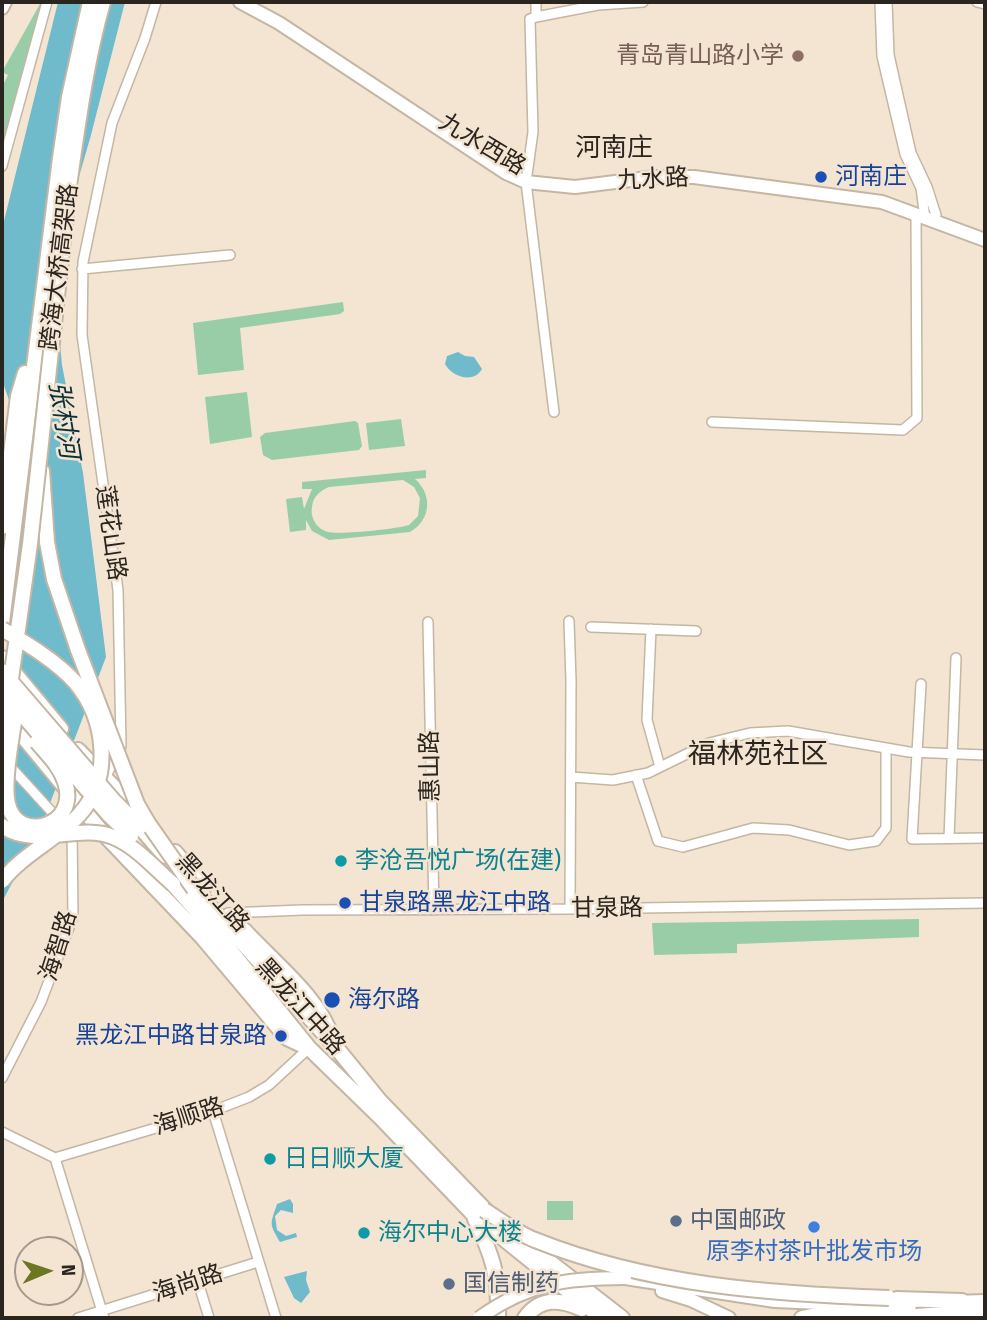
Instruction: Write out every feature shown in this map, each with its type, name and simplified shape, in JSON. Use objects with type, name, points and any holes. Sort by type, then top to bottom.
[{"type":"highway","name":"跨海大桥高架路","points":[[2,623],[69,97],[90,2]]},
{"type":"highway","name":"跨海大桥高架路","points":[[2,743],[30,544],[69,186],[81,101],[94,32],[103,2]]},
{"type":"highway","points":[[2,527],[18,396],[36,342]]},
{"type":"highway","points":[[41,428],[47,542],[54,579],[66,617],[137,804],[194,889]]},
{"type":"highway","points":[[2,479],[10,453]]},
{"type":"highway","points":[[2,693],[9,704],[16,713],[30,733],[59,768],[66,783],[66,805],[60,817],[53,823],[37,826],[19,821],[10,812],[6,796],[15,720],[16,708],[25,620],[30,544]]},
{"type":"highway","points":[[2,629],[33,648],[76,683],[99,728],[103,754],[97,785],[80,813],[63,831],[24,859],[2,881]]},
{"type":"highway","points":[[2,658],[106,779]]},
{"type":"highway","name":"黑龙江中路","points":[[2,671],[194,889],[309,1048],[478,1212],[600,1317]]},
{"type":"highway","name":"黑龙江中路","points":[[2,693],[109,816],[131,836],[173,884],[335,1046],[478,1212],[622,1318]]},
{"type":"highway","name":"黑龙江中路","points":[[2,711],[80,806],[202,937],[287,1038],[309,1048]]},
{"type":"highway","name":"黑龙江路","points":[[106,779],[164,839],[228,913],[314,1002],[328,1026],[335,1046]]},
{"type":"highway","points":[[2,826],[19,834],[39,836],[79,832],[114,837],[173,884]]},
{"type":"highway","points":[[478,1212],[533,1240],[656,1276],[760,1292],[962,1301]]},
{"type":"highway","points":[[478,1212],[497,1274],[498,1318]]},
{"type":"highway","points":[[525,1318],[541,1304],[555,1300],[600,1317]]},
{"type":"highway","points":[[802,1318],[827,1313],[909,1306]]},
{"type":"main road","points":[[2,8],[5,2]]},
{"type":"main road","points":[[240,2],[279,23],[506,173],[527,179]]},
{"type":"main road","name":"九水西路","points":[[255,2],[283,17],[527,179],[575,180],[655,170],[695,170],[884,195],[927,216],[985,233]]},
{"type":"main road","points":[[927,216],[985,240]]},
{"type":"main road","points":[[479,1318],[498,1304],[522,1292],[547,1284],[596,1278],[625,1278],[775,1301],[909,1306],[985,1301]]},
{"type":"main road","points":[[625,1278],[691,1300],[729,1318]]},
{"type":"main road","points":[[882,1318],[985,1310]]},
{"type":"street","points":[[2,166],[47,2]]},
{"type":"street","name":"莲花山路","points":[[80,806],[106,779],[121,746],[118,590],[82,335],[82,269],[112,124],[156,2]]},
{"type":"street","points":[[536,2],[536,17]]},
{"type":"street","points":[[554,412],[527,179],[533,132],[530,19],[598,5],[643,2]]},
{"type":"street","points":[[880,2],[882,56],[905,154],[921,188],[927,216]]},
{"type":"street","points":[[712,422],[902,430],[917,418],[927,187],[911,153],[889,55],[887,2]]},
{"type":"street","points":[[977,2],[985,4]]},
{"type":"street","points":[[82,269],[230,255]]},
{"type":"street","points":[[569,621],[570,909]]},
{"type":"street","name":"惠山路","points":[[428,622],[434,909]]},
{"type":"street","points":[[592,627],[695,631]]},
{"type":"street","points":[[651,629],[647,720],[660,767]]},
{"type":"street","points":[[948,838],[956,658]]},
{"type":"street","points":[[921,684],[912,838],[985,838]]},
{"type":"street","points":[[570,777],[613,780],[636,775],[660,767],[709,743],[750,733],[788,731],[917,752],[985,755]]},
{"type":"street","points":[[636,775],[658,841],[683,847],[754,828],[789,830],[849,845],[876,841],[886,828],[886,748]]},
{"type":"street","points":[[2,758],[72,835]]},
{"type":"street","name":"海智路","points":[[2,1078],[41,1002],[73,917],[72,828],[80,806]]},
{"type":"street","name":"甘泉路","points":[[228,913],[985,903]]},
{"type":"street","name":"海顺路","points":[[52,1157],[213,1111],[249,1097],[269,1085],[309,1048]]},
{"type":"street","points":[[213,1111],[276,1318]]},
{"type":"street","points":[[2,1132],[52,1157],[100,1315]]},
{"type":"street","name":"海尚路","points":[[78,1318],[100,1315],[258,1262]]},
{"type":"street","points":[[198,1282],[209,1318]]},
{"type":"green space","points":[[41,2],[49,2],[2,181],[2,87],[8,75],[2,72]]},
{"type":"green space","points":[[343,302],[344,311],[340,314],[240,328],[244,370],[198,375],[193,323]]},
{"type":"green space","points":[[247,392],[252,437],[210,444],[205,397]]},
{"type":"green space","points":[[401,419],[405,446],[369,450],[366,423]]},
{"type":"green space","points":[[355,421],[358,423],[362,446],[359,450],[272,460],[263,455],[260,437],[265,433]]},
{"type":"green space","points":[[426,470],[426,478],[415,479],[425,492],[426,514],[410,532],[329,540],[312,531],[306,520],[306,530],[290,532],[286,499],[302,497],[304,509],[312,489],[302,489],[302,482]],"holes":[[[403,480],[414,487],[420,498],[418,516],[409,525],[334,533],[321,528],[312,515],[315,497],[329,487]]]},
{"type":"green space","points":[[919,919],[919,937],[737,944],[737,953],[654,955],[652,923]]},
{"type":"green space","points":[[547,1201],[573,1201],[573,1220],[547,1220]]},
{"type":"water","name":"张村河","points":[[58,2],[125,2],[57,253],[54,282],[62,365],[83,473],[106,657],[39,832],[2,902],[2,803],[18,662],[2,466],[12,409],[2,380],[2,229]]},
{"type":"water","points":[[458,352],[474,357],[482,369],[478,374],[463,377],[448,369],[445,364],[447,356]]},
{"type":"water","points":[[290,1199],[293,1213],[281,1210],[275,1216],[277,1230],[286,1236],[296,1233],[297,1237],[280,1242],[272,1227],[272,1220],[277,1204]]},
{"type":"water","points":[[307,1271],[306,1280],[310,1292],[301,1303],[294,1298],[284,1277]]},
{"type":"place","name":"青岛青山路小学","points":[[798,56]]},
{"type":"place","name":"河南庄","points":[[821,177]]},
{"type":"place","name":"李沧吾悦广场(在建)","points":[[341,861]]},
{"type":"place","name":"甘泉路黑龙江中路","points":[[345,903]]},
{"type":"place","name":"海尔路","points":[[332,1000]]},
{"type":"place","name":"黑龙江中路甘泉路","points":[[281,1036]]},
{"type":"place","name":"日日顺大厦","points":[[270,1159]]},
{"type":"place","name":"中国邮政","points":[[676,1221]]},
{"type":"place","name":"原李村茶叶批发市场","points":[[814,1227]]},
{"type":"place","name":"海尔中心大楼","points":[[364,1233]]},
{"type":"place","name":"国信制药","points":[[449,1284]]},
{"type":"district","name":"河南庄","points":[[614,149]]},
{"type":"district","name":"福林苑社区","points":[[758,755]]}]
